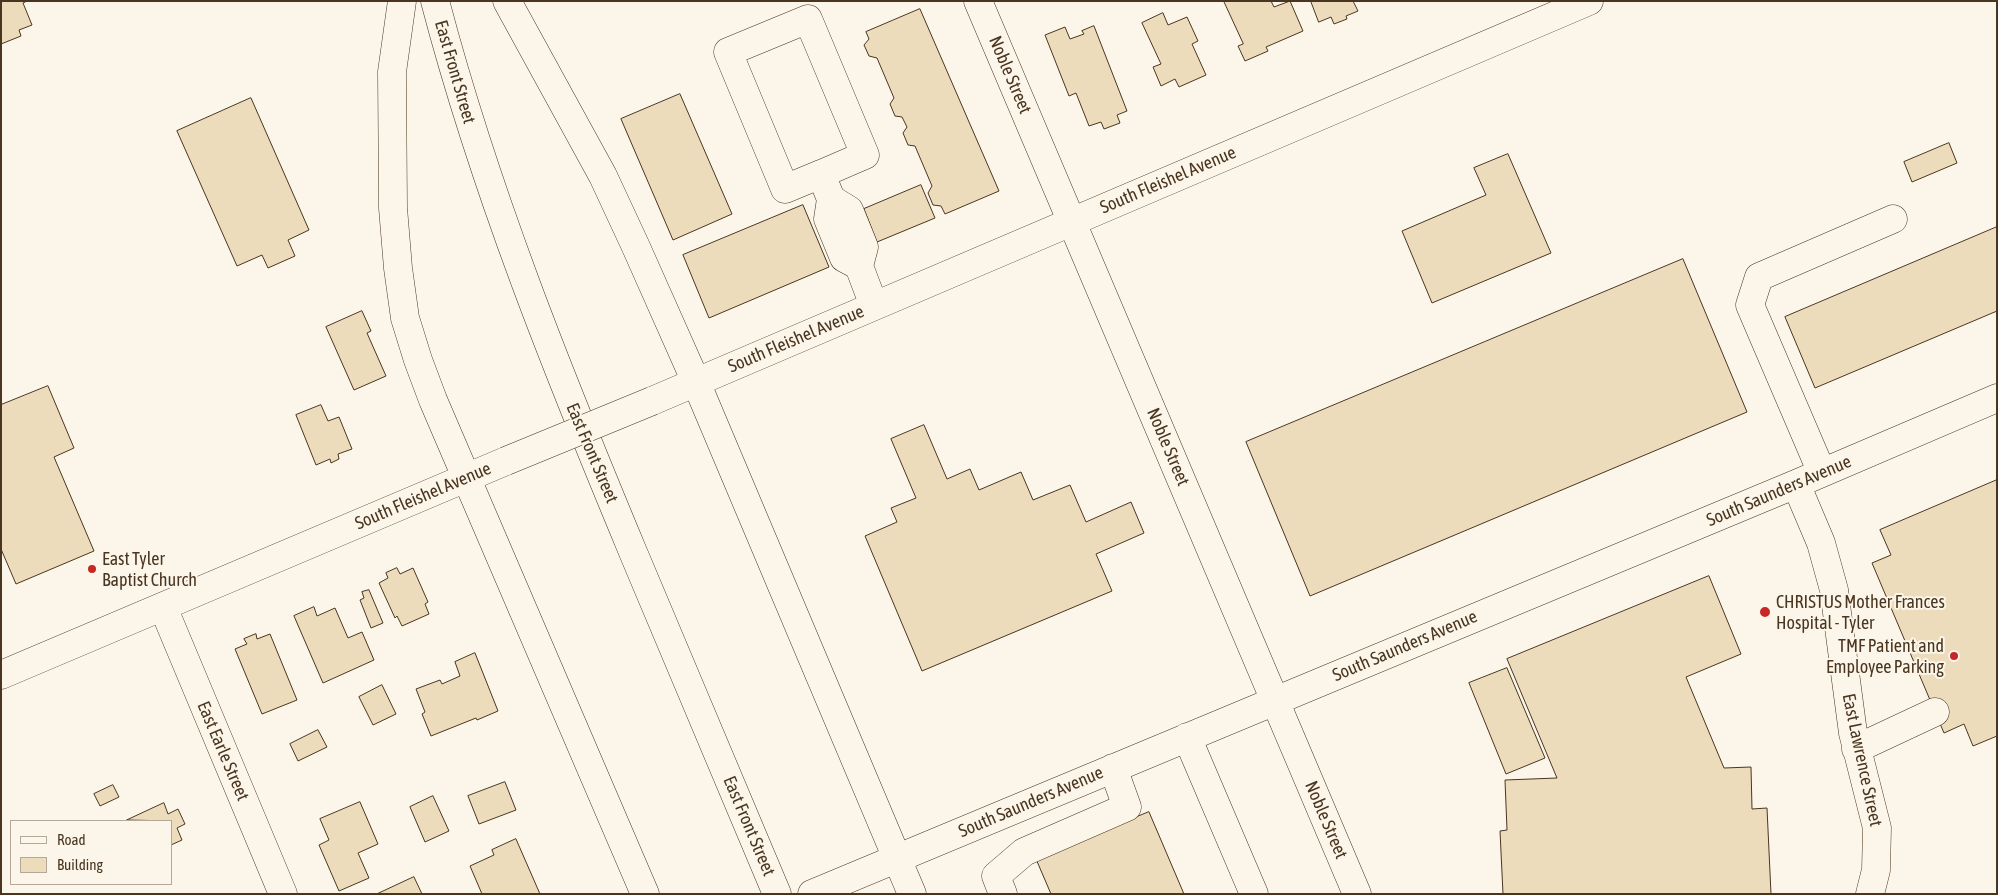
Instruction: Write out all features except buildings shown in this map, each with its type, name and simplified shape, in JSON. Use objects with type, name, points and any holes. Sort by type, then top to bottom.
[{"type":"street","points":[[402,1],[392,72],[393,208],[405,318],[418,360],[645,894]]},
{"type":"street","name":"East Front Street","points":[[435,1],[452,67],[519,271],[566,391],[777,894]]},
{"type":"street","name":"Noble Street","points":[[978,1],[1357,894]]},
{"type":"street","name":"South Fleishel Avenue","points":[[1,674],[467,477],[652,402],[1589,1]]},
{"type":"street","points":[[511,3],[603,176],[636,247],[696,382],[912,894]]},
{"type":"street","points":[[808,18],[865,155],[821,174],[785,189],[728,52],[808,18]]},
{"type":"street","points":[[821,174],[831,199],[849,210],[864,247],[859,266],[874,306]]},
{"type":"street","points":[[1822,473],[1750,305],[1759,277],[1893,219]]},
{"type":"street","name":"South Saunders Avenue","points":[[812,894],[1796,484],[1997,398]]},
{"type":"street","name":"East Lawrence Street","points":[[1796,484],[1821,543],[1834,590],[1856,749],[1877,828],[1876,870],[1870,894]]},
{"type":"street","name":"East Earle Street","points":[[163,607],[283,894]]},
{"type":"street","points":[[1856,749],[1935,712]]},
{"type":"street","points":[[1187,737],[1254,894]]},
{"type":"street","points":[[1003,894],[996,876],[1024,852],[1126,807],[1113,768]]},
{"type":"street","points":[[1009,811],[1024,852]]},
{"type":"place","name":"East Tyler Baptist Church","points":[[92,569]]},
{"type":"place","name":"CHRISTUS Mother Frances Hospital - Tyler","points":[[1765,612]]},
{"type":"place","name":"TMF Patient and Employee Parking","points":[[1954,656]]}]
